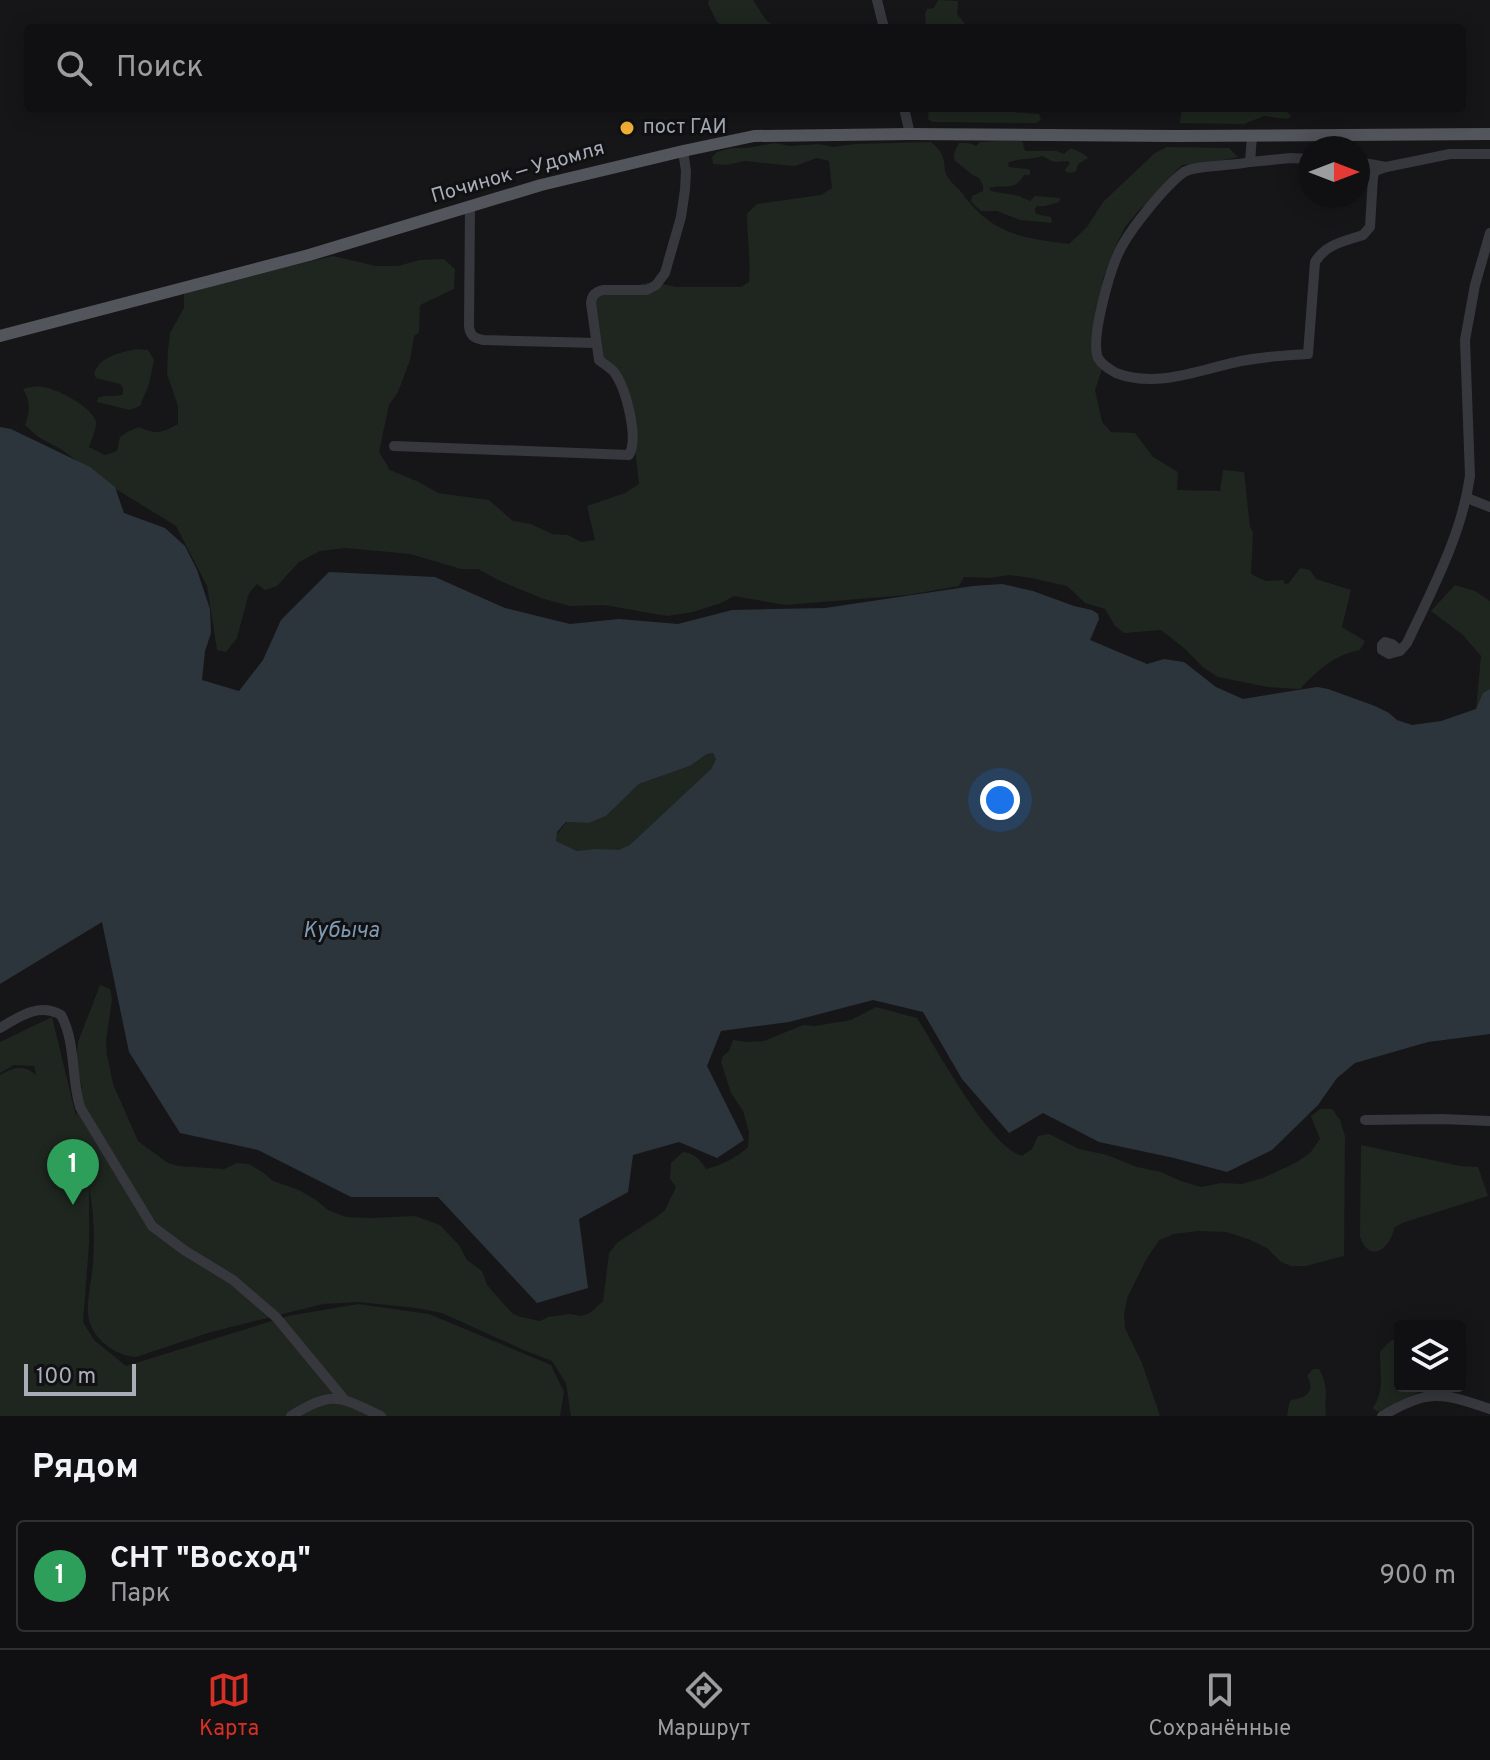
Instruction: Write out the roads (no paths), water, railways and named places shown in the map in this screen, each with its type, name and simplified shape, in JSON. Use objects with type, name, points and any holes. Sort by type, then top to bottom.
[{"type":"main road","name":"Починок — Удомля","points":[[0,336],[309,255],[541,185],[754,136],[1490,134]]},
{"type":"street","points":[[877,0],[883,24]]},
{"type":"street","points":[[905,112],[910,134]]},
{"type":"street","points":[[1250,162],[1252,136]]},
{"type":"street","points":[[394,446],[629,455],[633,448],[632,430],[624,390],[612,369],[599,360],[592,296],[603,290],[647,290],[656,285],[665,273],[681,217],[685,190],[683,151]]},
{"type":"street","points":[[1298,158],[1186,171],[1136,224],[1112,266],[1106,290],[1096,351],[1104,366],[1120,374],[1167,379],[1239,362],[1308,354],[1315,262],[1328,248],[1367,232],[1375,171],[1450,154],[1490,154]]},
{"type":"street","points":[[1370,164],[1386,167]]},
{"type":"street","points":[[470,206],[469,332],[473,337],[483,340],[596,343]]},
{"type":"street","points":[[1400,651],[1407,643],[1442,566],[1467,498],[1470,476],[1465,340],[1475,285],[1490,233]]},
{"type":"street","points":[[1467,498],[1490,507]]},
{"type":"street","points":[[0,1028],[36,1010],[61,1015],[68,1031],[80,1107],[152,1226],[233,1280],[276,1317],[343,1398],[381,1416]]},
{"type":"street","points":[[1365,1120],[1490,1121]]},
{"type":"street","points":[[1382,1416],[1403,1404],[1431,1395],[1455,1397],[1490,1409]]},
{"type":"street","points":[[291,1416],[312,1403],[343,1398]]},
{"type":"water","name":"Кубыча","points":[[0,427],[11,429],[90,467],[115,487],[124,513],[165,528],[185,546],[210,609],[211,633],[205,651],[202,680],[239,691],[263,660],[281,620],[329,572],[435,577],[505,608],[570,624],[619,619],[678,624],[732,610],[825,608],[1002,584],[1092,610],[1099,619],[1090,640],[1147,664],[1164,659],[1184,662],[1216,687],[1243,699],[1317,687],[1375,706],[1397,720],[1412,725],[1441,721],[1476,709],[1483,693],[1490,689],[1490,1034],[1428,1042],[1355,1063],[1337,1078],[1318,1105],[1272,1150],[1227,1172],[1099,1142],[1043,1113],[1009,1133],[962,1079],[923,1012],[873,1000],[789,1022],[721,1031],[707,1066],[744,1140],[717,1158],[679,1142],[633,1155],[628,1192],[579,1219],[588,1288],[537,1303],[438,1197],[351,1197],[258,1150],[180,1133],[129,1052],[102,922],[0,984]],"holes":[[[713,753],[716,759],[711,769],[630,845],[619,850],[577,851],[556,841],[557,832],[566,822],[588,823],[606,816],[639,784],[690,766],[707,754]]]},
{"type":"place","name":"пост ГАИ","points":[[627,128]]},
{"type":"place","name":"СНТ \"Восход\"","points":[[73,1205]]}]
